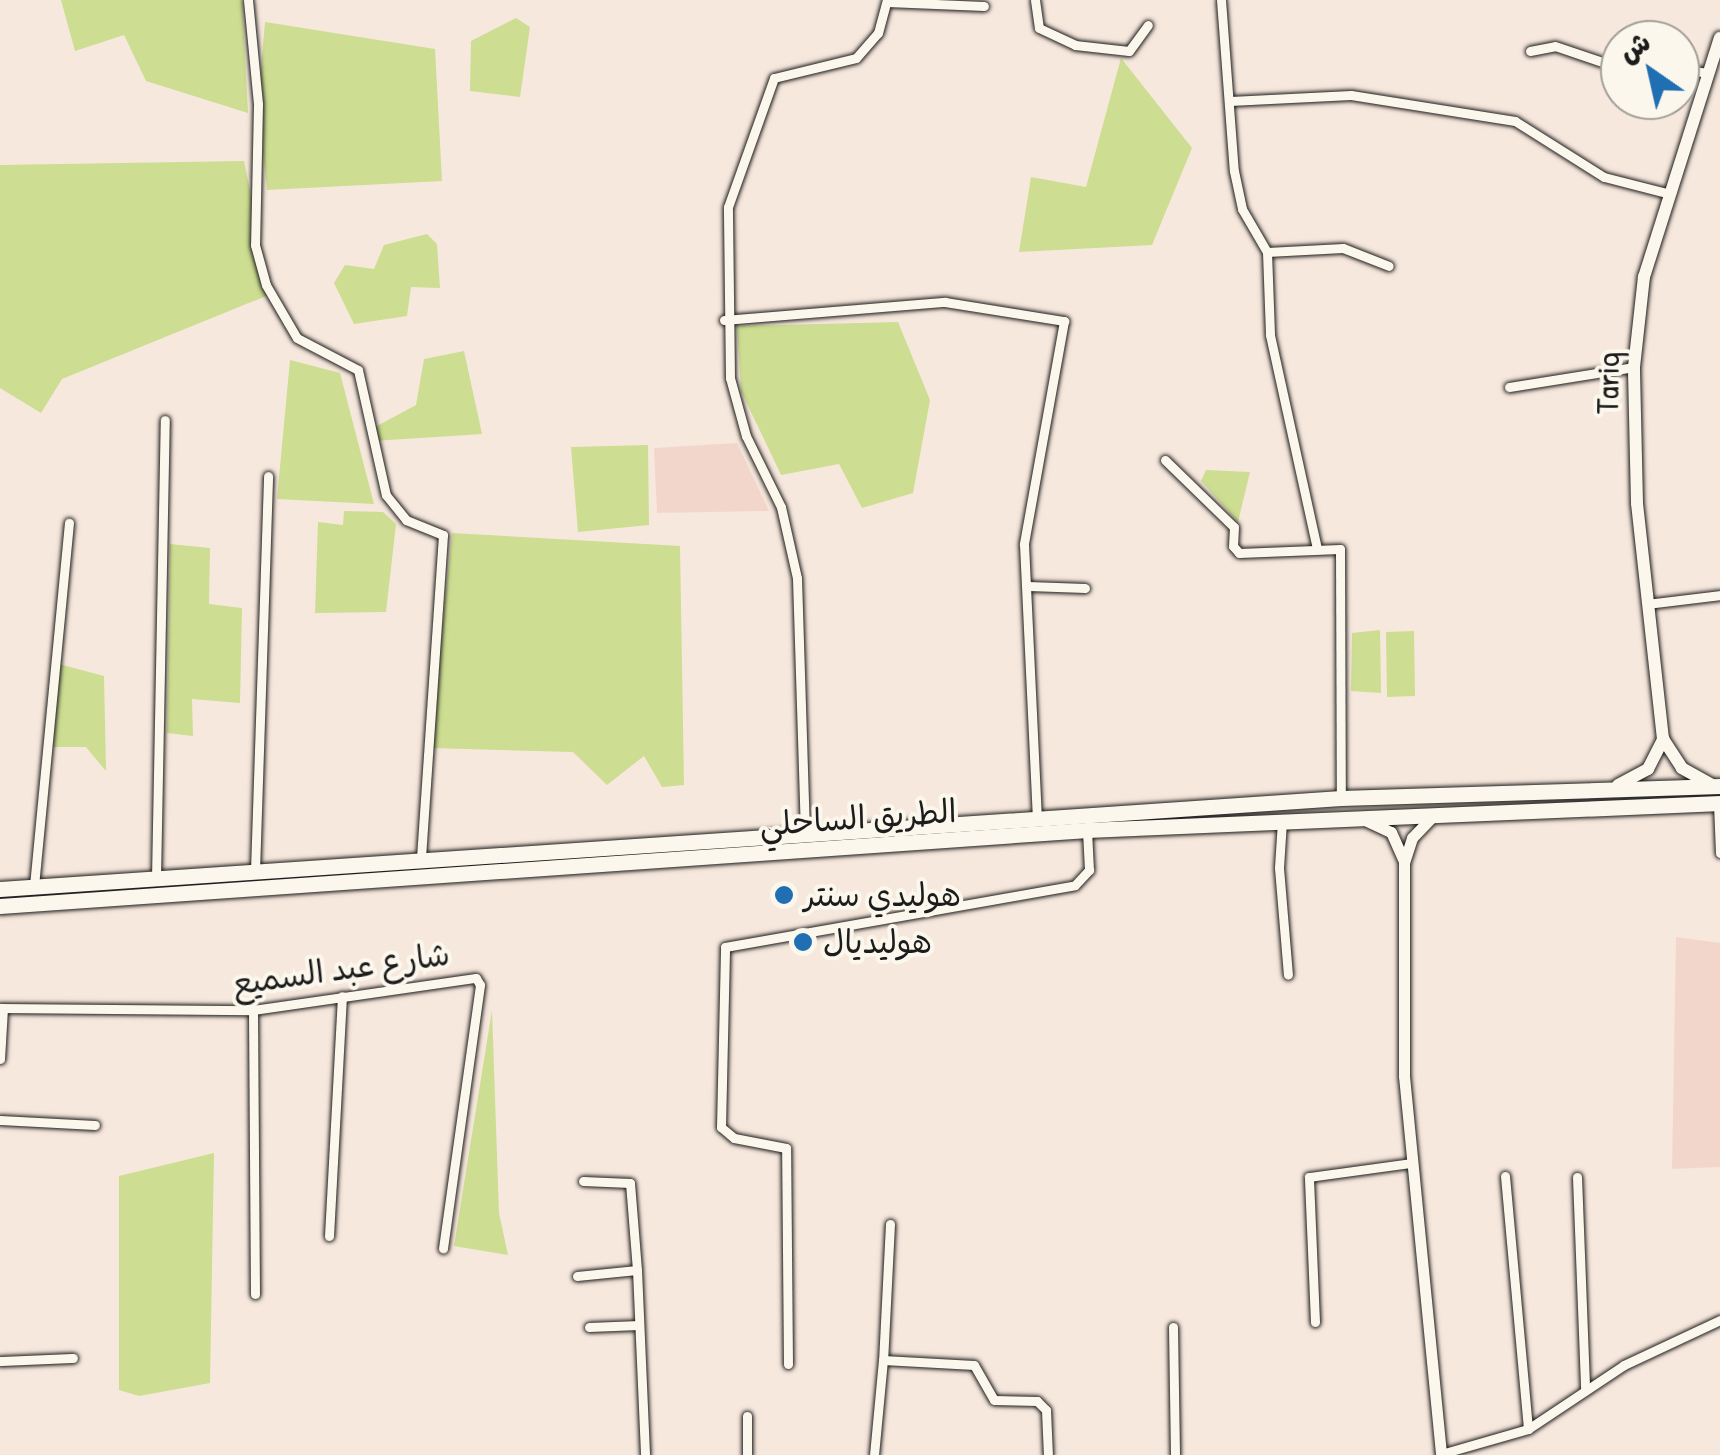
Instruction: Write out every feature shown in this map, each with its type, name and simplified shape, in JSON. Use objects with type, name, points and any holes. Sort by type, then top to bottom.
[{"type":"highway","name":"الطريق الساحلي","points":[[0,889],[1341,798],[1608,789],[1718,794]]},
{"type":"highway","name":"الطريق الساحلي","points":[[0,906],[1087,830],[1718,794]]},
{"type":"main road","name":"Tariq","points":[[1662,739],[1647,604],[1634,367],[1644,277],[1720,38]]},
{"type":"main road","points":[[1608,789],[1648,768],[1662,739],[1682,768],[1718,794]]},
{"type":"street","points":[[248,0],[258,104],[255,245],[266,285],[297,338],[358,370],[386,495],[406,520],[443,536],[421,860]]},
{"type":"street","points":[[1035,0],[1039,28],[1075,45],[1129,51],[1148,25]]},
{"type":"street","points":[[1221,0],[1237,191],[1267,252],[1270,335],[1317,548]]},
{"type":"street","points":[[805,833],[797,578],[781,507],[738,407],[724,320],[728,206],[763,97],[783,72],[856,58],[878,32],[887,1],[984,6]]},
{"type":"street","points":[[1530,51],[1556,46],[1600,61]]},
{"type":"street","points":[[1700,73],[1708,74]]},
{"type":"street","points":[[1230,102],[1351,95],[1514,120],[1604,177],[1670,194]]},
{"type":"street","points":[[1267,252],[1343,248],[1389,266]]},
{"type":"street","points":[[724,320],[945,302],[1062,318],[1059,366],[1026,522],[1037,819]]},
{"type":"street","points":[[1509,388],[1634,367]]},
{"type":"street","points":[[156,878],[165,420]]},
{"type":"street","points":[[1165,460],[1234,526],[1235,550],[1338,547],[1341,798]]},
{"type":"street","points":[[255,871],[268,476]]},
{"type":"street","points":[[34,886],[69,524]]},
{"type":"street","points":[[1028,586],[1085,588]]},
{"type":"street","points":[[1647,604],[1720,595]]},
{"type":"street","points":[[1718,794],[1720,853]]},
{"type":"street","points":[[1441,810],[1415,833],[1404,863],[1404,1076],[1441,1454],[1528,1429],[1585,1389],[1720,1320]]},
{"type":"street","points":[[1357,816],[1391,832],[1404,863]]},
{"type":"street","points":[[1282,821],[1279,868],[1288,975]]},
{"type":"street","points":[[788,1364],[786,1148],[734,1138],[721,1127],[726,947],[1075,885],[1089,870],[1087,830]]},
{"type":"street","name":"شارع عبد السميع","points":[[2,1008],[253,1010],[468,976],[480,986],[443,1248]]},
{"type":"street","points":[[329,1236],[342,996]]},
{"type":"street","points":[[0,1059],[2,1008]]},
{"type":"street","points":[[253,1010],[256,1294]]},
{"type":"street","points":[[0,1120],[95,1125]]},
{"type":"street","points":[[1316,1322],[1308,1177],[1411,1163]]},
{"type":"street","points":[[1505,1176],[1528,1429]]},
{"type":"street","points":[[1576,1177],[1585,1389]]},
{"type":"street","points":[[583,1181],[630,1183],[645,1455]]},
{"type":"street","points":[[874,1455],[890,1224]]},
{"type":"street","points":[[577,1276],[636,1270]]},
{"type":"street","points":[[589,1327],[640,1325]]},
{"type":"street","points":[[1173,1327],[1175,1455]]},
{"type":"street","points":[[0,1362],[72,1358]]},
{"type":"street","points":[[883,1360],[974,1365],[994,1400],[1037,1402],[1046,1410],[1048,1455]]},
{"type":"street","points":[[747,1416],[747,1455]]},
{"type":"shaded area","points":[[737,443],[769,511],[657,513],[654,448]]},
{"type":"shaded area","points":[[1676,937],[1720,943],[1720,1167],[1672,1169]]},
{"type":"green space","points":[[61,0],[242,0],[248,113],[146,81],[124,35],[75,51]]},
{"type":"green space","points":[[516,18],[530,27],[520,97],[470,91],[471,41]]},
{"type":"green space","points":[[265,22],[435,49],[442,181],[267,190],[258,104]]},
{"type":"green space","points":[[1121,58],[1192,148],[1152,245],[1019,252],[1031,177],[1086,187]]},
{"type":"green space","points":[[244,161],[271,294],[62,379],[41,413],[0,388],[0,165]]},
{"type":"green space","points":[[427,234],[437,244],[440,288],[411,287],[407,316],[354,324],[334,283],[345,265],[374,269],[384,245]]},
{"type":"green space","points":[[898,322],[930,400],[913,493],[862,508],[839,464],[781,475],[741,391],[737,326]]},
{"type":"green space","points":[[464,351],[482,434],[373,441],[375,427],[416,405],[424,359]]},
{"type":"green space","points":[[290,360],[340,373],[374,504],[277,499]]},
{"type":"green space","points":[[648,445],[649,525],[578,532],[571,447]]},
{"type":"green space","points":[[1206,470],[1250,472],[1238,522],[1201,481]]},
{"type":"green space","points":[[344,511],[383,512],[396,524],[386,612],[315,613],[318,522],[343,525]]},
{"type":"green space","points":[[452,533],[680,546],[684,785],[662,787],[644,756],[607,785],[573,752],[430,748]]},
{"type":"green space","points":[[170,544],[210,548],[209,604],[242,608],[240,703],[192,699],[193,736],[167,733]]},
{"type":"green space","points":[[1380,630],[1381,693],[1351,691],[1352,633]]},
{"type":"green space","points":[[1414,631],[1415,696],[1387,697],[1386,632]]},
{"type":"green space","points":[[59,664],[104,676],[106,771],[86,747],[52,747]]},
{"type":"green space","points":[[492,1010],[499,1213],[508,1255],[454,1246]]},
{"type":"green space","points":[[214,1153],[210,1383],[139,1396],[119,1390],[119,1176]]},
{"type":"place","name":"هوليدي سنتر","points":[[784,895]]},
{"type":"place","name":"هوليديال","points":[[803,942]]}]
